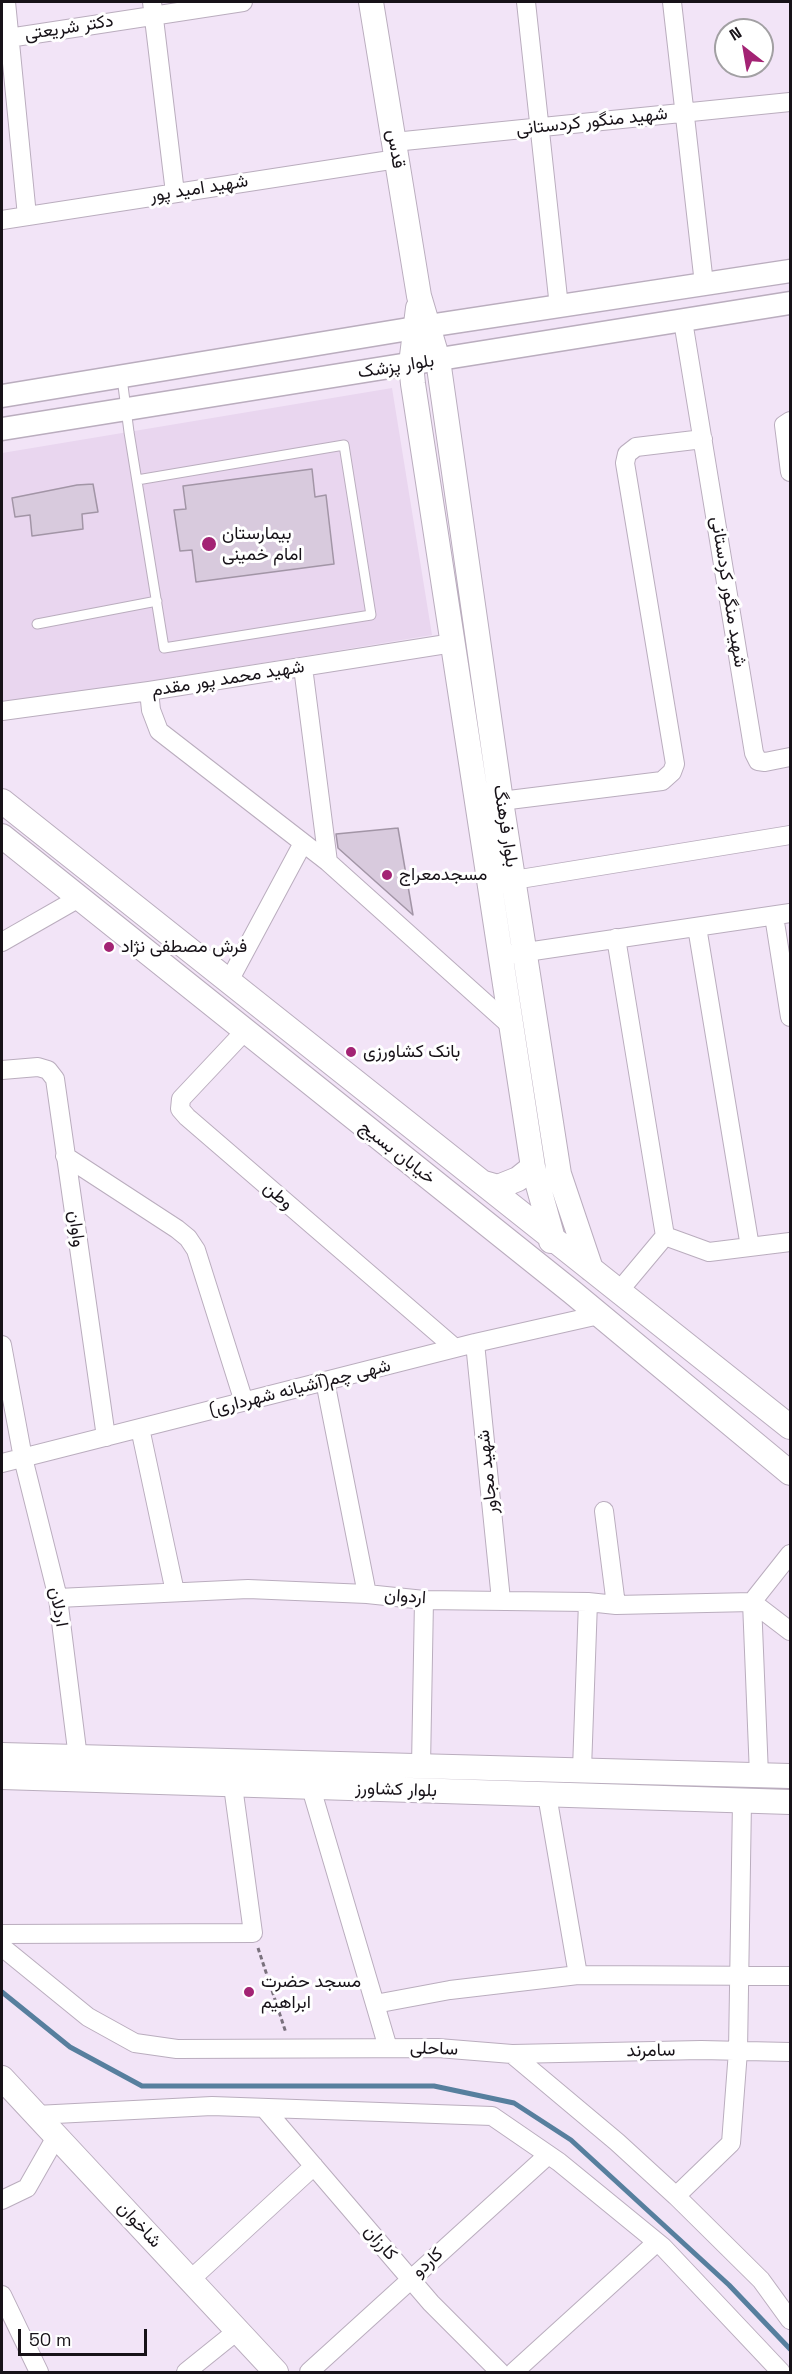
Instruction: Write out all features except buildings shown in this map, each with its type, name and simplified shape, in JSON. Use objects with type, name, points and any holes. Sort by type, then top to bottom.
[{"type":"main road","name":"قدس","points":[[372,2],[419,296],[421,327]]},
{"type":"main road","name":"بلوار فرهنگ","points":[[421,327],[439,369],[513,880],[512,1027],[534,1172],[553,1239]]},
{"type":"main road","name":"بلوار فرهنگ","points":[[421,327],[412,374],[453,643],[513,954],[559,1174],[591,1269]]},
{"type":"main road","name":"خیابان بسیج","points":[[2,801],[790,1427]]},
{"type":"main road","name":"خیابان بسیج","points":[[2,836],[534,1262],[790,1473]]},
{"type":"main road","points":[[484,1184],[498,1187],[534,1172],[559,1174]]},
{"type":"main road","points":[[534,1262],[553,1239]]},
{"type":"main road","points":[[703,1400],[724,1374]]},
{"type":"main road","name":"بلوار کشاورز","points":[[2,1755],[790,1776]]},
{"type":"main road","name":"بلوار کشاورز","points":[[2,1777],[790,1802]]},
{"type":"main road","name":"شاخوان","points":[[2,2078],[276,2373]]},
{"type":"street","points":[[6,2],[5,38],[27,216]]},
{"type":"street","name":"دکتر شریعتی","points":[[5,38],[153,8],[243,2]]},
{"type":"street","points":[[526,2],[559,307]]},
{"type":"street","points":[[672,2],[704,284]]},
{"type":"street","points":[[153,8],[175,193]]},
{"type":"street","name":"شهید منگور کردستانی","points":[[395,151],[539,128],[790,102]]},
{"type":"street","name":"شهید امید پور","points":[[2,220],[175,193],[395,151]]},
{"type":"street","name":"بلوار پزشک","points":[[2,396],[421,327],[790,271]]},
{"type":"street","name":"بلوار پزشک","points":[[2,429],[127,410],[412,374],[683,321],[790,303]]},
{"type":"street","name":"شهید منگور کردستانی","points":[[683,321],[754,753],[758,761],[765,762],[790,757]]},
{"type":"street","points":[[790,421],[784,425],[790,472]]},
{"type":"street","points":[[501,801],[662,781],[672,772],[675,764],[625,463],[627,454],[636,447],[703,439]]},
{"type":"street","name":"شهید محمد پور مقدم","points":[[2,711],[149,691],[453,643]]},
{"type":"street","points":[[303,667],[328,862]]},
{"type":"street","points":[[149,691],[151,710],[159,730],[328,862],[512,1027]]},
{"type":"street","points":[[513,880],[790,835]]},
{"type":"street","points":[[229,981],[303,843]]},
{"type":"street","points":[[2,942],[79,898]]},
{"type":"street","points":[[513,954],[782,915],[790,1017]]},
{"type":"street","points":[[697,927],[750,1247]]},
{"type":"street","points":[[616,938],[665,1236],[619,1291]]},
{"type":"street","name":"وطن","points":[[244,1032],[181,1099],[180,1109],[456,1348]]},
{"type":"street","name":"واوان","points":[[2,1070],[38,1067],[48,1070],[54,1079],[106,1437]]},
{"type":"street","points":[[65,1156],[177,1228],[188,1238],[196,1250],[244,1402]]},
{"type":"street","points":[[665,1236],[709,1252],[790,1242]]},
{"type":"street","name":"شهی چم(آشیانه شهرداری)","points":[[2,1463],[475,1343],[599,1315]]},
{"type":"street","name":"شهید مجاور","points":[[475,1343],[501,1600]]},
{"type":"street","name":"اردلان","points":[[2,1345],[22,1458],[58,1598],[78,1758]]},
{"type":"street","points":[[325,1381],[368,1594]]},
{"type":"street","points":[[140,1428],[175,1592]]},
{"type":"street","points":[[604,1511],[616,1605]]},
{"type":"street","points":[[759,1775],[752,1602],[790,1554]]},
{"type":"street","name":"اردوان","points":[[58,1598],[248,1589],[368,1594],[424,1600],[588,1602],[616,1605],[752,1602]]},
{"type":"street","points":[[421,1766],[424,1600]]},
{"type":"street","points":[[582,1769],[588,1602]]},
{"type":"street","points":[[752,1602],[790,1630]]},
{"type":"street","points":[[2,1934],[253,1933],[233,1786]]},
{"type":"street","points":[[311,1788],[388,2048]]},
{"type":"street","points":[[547,1795],[578,1975]]},
{"type":"street","points":[[676,2196],[731,2143],[738,2051],[742,1800]]},
{"type":"street","name":"ساحلی","points":[[2,1947],[88,2018],[135,2043],[177,2049],[438,2048],[512,2054]]},
{"type":"street","points":[[375,2004],[450,1990],[578,1975],[790,1976]]},
{"type":"street","name":"سامرند","points":[[512,2054],[790,2052]]},
{"type":"street","points":[[512,2054],[617,2142],[676,2196],[761,2280],[790,2320]]},
{"type":"street","points":[[36,2115],[212,2106],[492,2116],[548,2155],[657,2242],[781,2373]]},
{"type":"street","name":"کارزان","points":[[264,2108],[431,2303],[500,2373]]},
{"type":"street","points":[[2,2200],[27,2188],[56,2137]]},
{"type":"street","name":"کاردو","points":[[309,2373],[548,2155]]},
{"type":"street","points":[[190,2280],[314,2166]]},
{"type":"street","points":[[514,2373],[657,2242]]},
{"type":"street","points":[[2,2295],[39,2373]]},
{"type":"street","points":[[186,2373],[237,2331]]},
{"type":"lane","points":[[122,376],[137,480],[164,648],[371,615],[344,445],[137,480]]},
{"type":"lane","points":[[37,624],[157,601]]},
{"type":"path","points":[[253,1933],[292,2049]]},
{"type":"shaded area","name":"بیمارستان امام خمینی","points":[[392,388],[432,635],[2,706],[2,453]]},
{"type":"waterway","points":[[2,1992],[70,2047],[142,2086],[434,2086],[514,2103],[571,2140],[729,2285],[790,2349]]},
{"type":"place","name":"بیمارستان امام خمینی","points":[[209,544]]},
{"type":"place","name":"مسجدمعراج","points":[[387,875]]},
{"type":"place","name":"فرش مصطفی نژاد","points":[[109,947]]},
{"type":"place","name":"بانک کشاورزی","points":[[351,1052]]},
{"type":"place","name":"مسجد حضرت ابراهیم","points":[[249,1992]]}]
